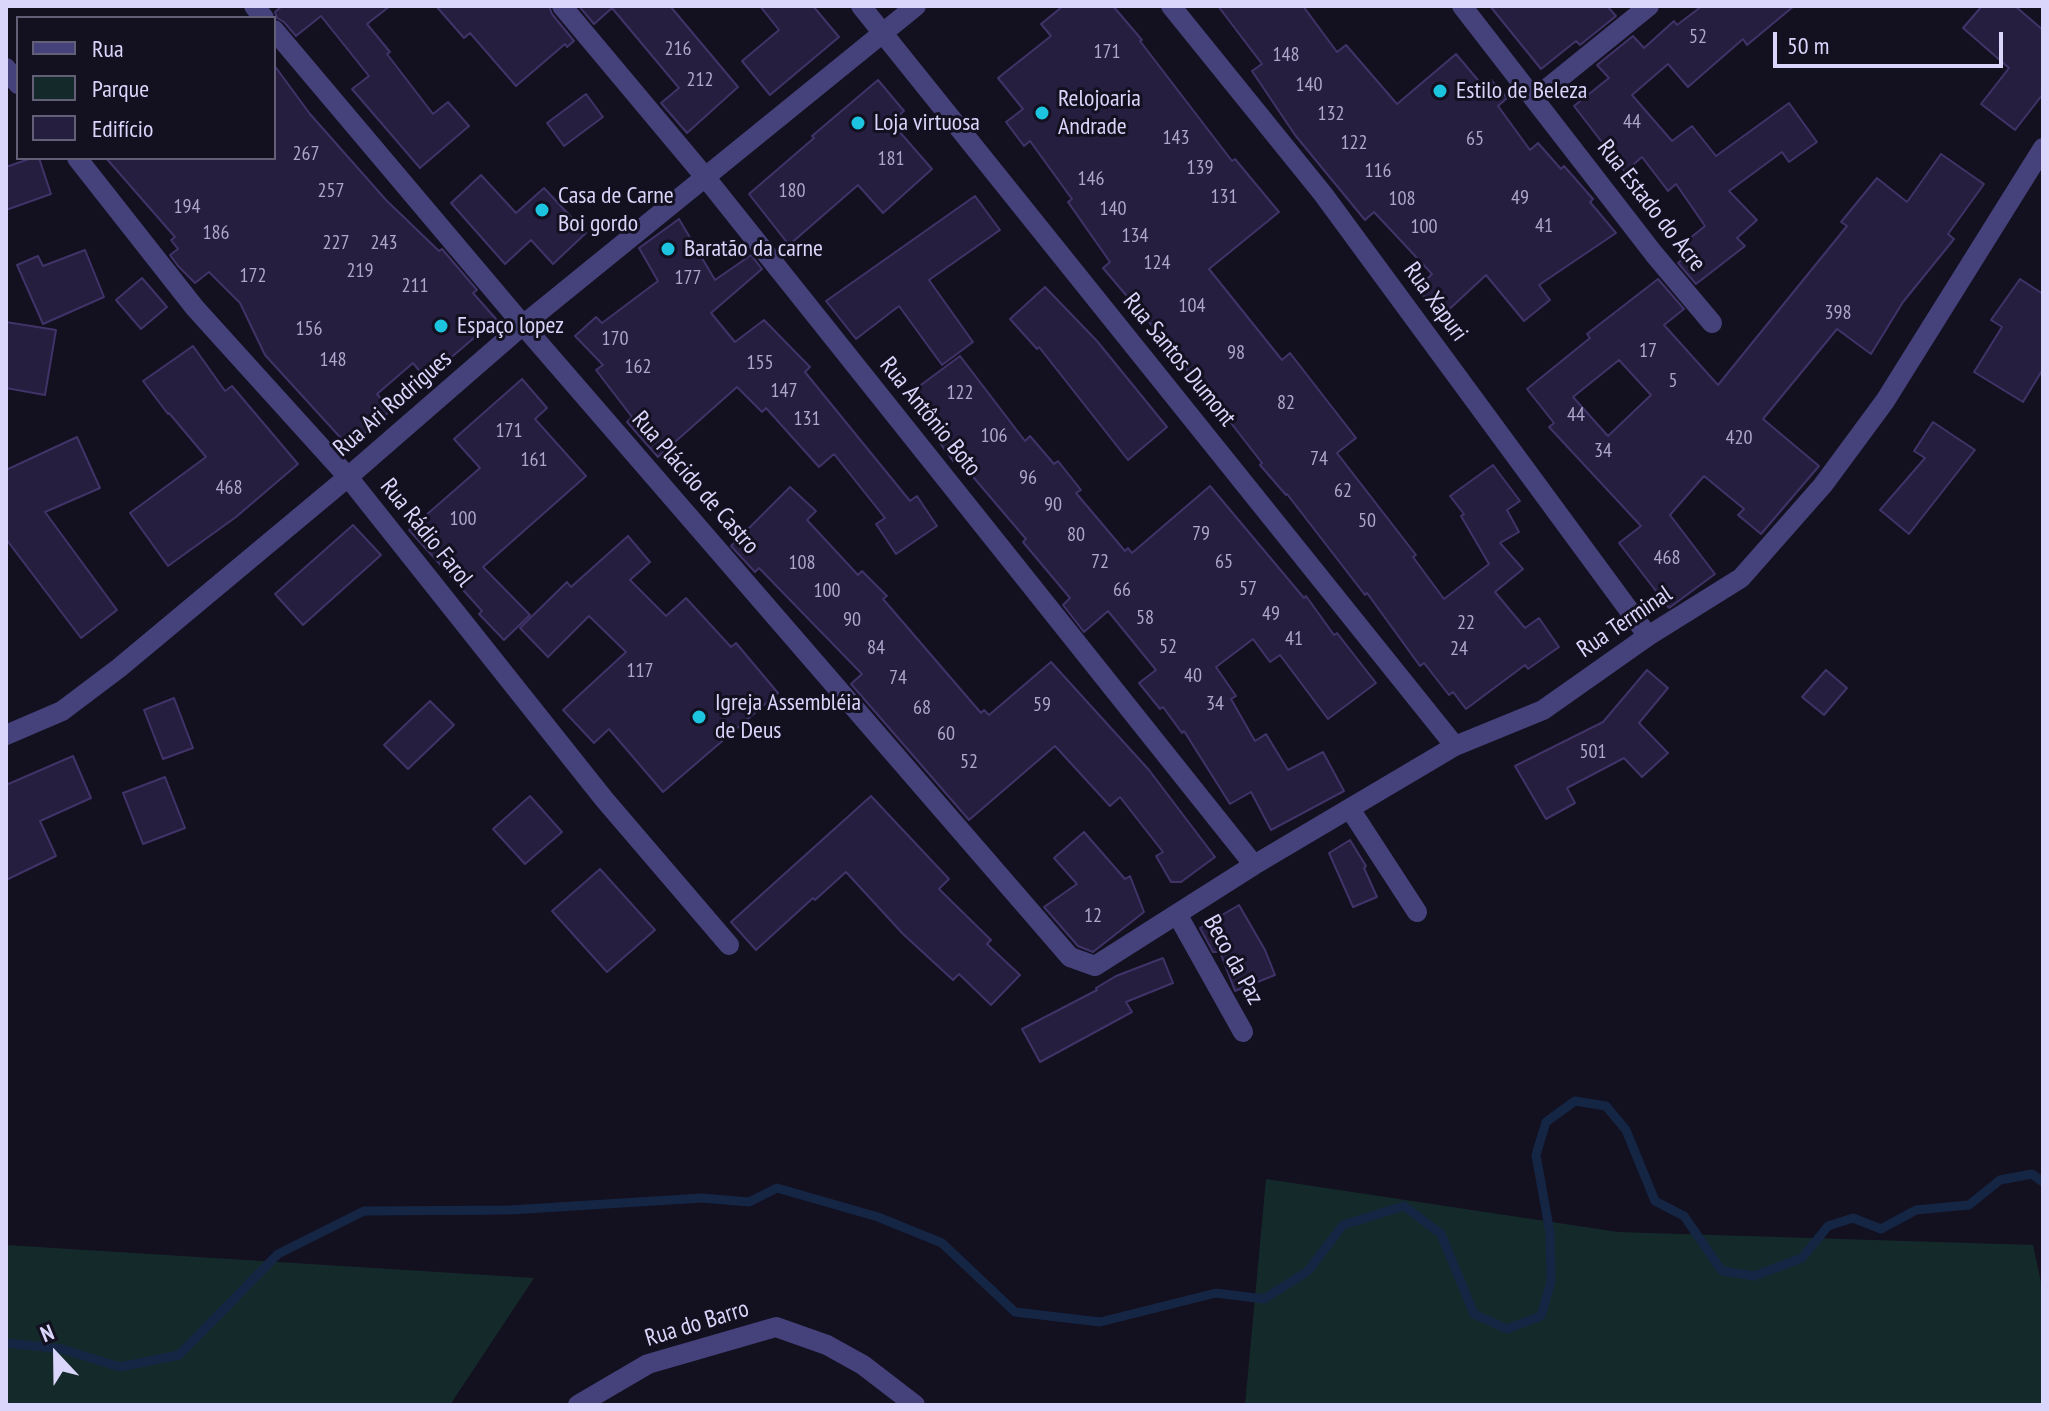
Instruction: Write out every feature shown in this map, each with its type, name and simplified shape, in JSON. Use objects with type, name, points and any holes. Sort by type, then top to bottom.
[{"type":"street","name":"Rua Antônio Boto","points":[[562,6],[706,178],[1254,865]]},
{"type":"street","name":"Rua Santos Dumont","points":[[861,6],[1455,746]]},
{"type":"street","name":"Rua Ari Rodrigues","points":[[6,735],[62,711],[119,668],[348,477],[523,325],[916,6]]},
{"type":"street","name":"Rua Xapuri","points":[[1171,6],[1323,194],[1648,636]]},
{"type":"street","name":"Rua Estado do Acre","points":[[1462,6],[1654,254],[1712,323]]},
{"type":"street","points":[[1534,99],[1649,6]]},
{"type":"street","name":"Rua Plácido de Castro","points":[[276,32],[523,325],[1070,957],[1084,960]]},
{"type":"street","name":"Rua Terminal","points":[[1084,960],[1095,966],[1254,865],[1455,746],[1543,710],[1648,636],[1741,578],[1823,485],[1885,401],[2043,148]]},
{"type":"street","name":"Rua Rádio Farol","points":[[79,160],[195,308],[348,477],[604,799],[729,945]]},
{"type":"street","points":[[1350,809],[1417,912]]},
{"type":"street","name":"Beco da Paz","points":[[1177,914],[1243,1032]]},
{"type":"street","name":"Rua do Barro","points":[[578,1405],[648,1364],[776,1327],[827,1345],[863,1365],[915,1405]]},
{"type":"green space","points":[[1266,1179],[1618,1232],[2033,1245],[2043,1292],[2043,1401],[2039,1405],[1245,1405]]},
{"type":"green space","points":[[6,1245],[534,1278],[450,1405],[6,1405]]},
{"type":"building","points":[[282,6],[390,6],[367,24],[433,114],[448,102],[469,126],[420,168],[352,89],[369,76],[321,16],[296,36],[277,18],[275,12]]},
{"type":"building","points":[[436,6],[549,6],[574,41],[567,47],[565,44],[516,86],[470,33],[464,38]]},
{"type":"building","points":[[579,6],[670,6],[738,87],[687,133],[661,103],[679,88],[612,8],[594,24]]},
{"type":"building","points":[[760,6],[813,6],[839,37],[770,95],[742,61],[779,30]]},
{"type":"building","points":[[1063,6],[1113,6],[1232,161],[1235,159],[1279,212],[1209,269],[1282,360],[1290,353],[1356,438],[1337,453],[1416,555],[1413,557],[1444,599],[1489,564],[1461,516],[1464,514],[1450,496],[1493,465],[1520,501],[1507,510],[1519,532],[1500,543],[1523,569],[1495,592],[1525,628],[1539,618],[1559,647],[1528,669],[1525,665],[1466,709],[1453,692],[1449,695],[1424,663],[1420,666],[1367,593],[1365,595],[1287,494],[1260,465],[1262,463],[1203,387],[1200,389],[1176,354],[1103,268],[1110,262],[1068,202],[1072,199],[1030,141],[1024,146],[1006,122],[1023,109],[998,78],[1051,36],[1041,24]]},
{"type":"building","points":[[1218,6],[1303,6],[1337,52],[1346,45],[1397,104],[1456,54],[1483,86],[1491,80],[1507,98],[1498,106],[1530,150],[1538,143],[1561,169],[1564,166],[1593,199],[1590,202],[1616,233],[1539,285],[1550,300],[1524,321],[1486,275],[1442,316],[1417,289],[1432,274],[1374,212],[1365,220],[1295,135],[1252,71],[1262,64]]},
{"type":"building","points":[[1490,6],[1607,6],[1616,16],[1580,45],[1576,41],[1541,69]]},
{"type":"building","points":[[1702,6],[1794,6],[1747,45],[1743,39],[1688,87],[1668,64],[1632,95],[1672,141],[1692,126],[1716,156],[1789,103],[1817,142],[1789,162],[1782,152],[1729,191],[1757,220],[1737,238],[1745,246],[1696,284],[1678,263],[1691,252],[1684,243],[1705,226],[1676,184],[1668,191],[1642,157],[1625,172],[1574,106],[1609,78],[1597,65],[1633,36],[1644,48],[1674,21],[1677,25]]},
{"type":"building","points":[[1982,6],[2015,6],[2043,30],[2043,94],[2015,130],[1981,104],[2009,68],[1963,28]]},
{"type":"building","points":[[276,68],[310,114],[386,200],[439,251],[442,249],[477,290],[473,293],[496,319],[426,379],[413,363],[377,394],[391,410],[349,447],[265,355],[240,303],[209,272],[195,283],[178,266],[170,255],[178,249],[171,240],[175,237],[108,160],[276,160]]},
{"type":"building","points":[[878,80],[904,111],[891,122],[932,169],[883,213],[858,185],[789,245],[749,194]]},
{"type":"building","points":[[586,94],[603,117],[564,146],[547,123]]},
{"type":"building","points":[[1941,154],[1984,184],[1948,234],[1954,239],[1903,302],[1871,354],[1837,329],[1763,419],[1819,466],[1761,534],[1738,515],[1744,509],[1704,476],[1670,515],[1715,574],[1669,608],[1619,543],[1641,526],[1549,427],[1554,423],[1527,389],[1590,338],[1587,334],[1658,279],[1684,309],[1664,325],[1718,385],[1847,226],[1841,222],[1877,178],[1907,202]],"holes":[[[1619,360],[1651,395],[1608,436],[1573,397]]]},
{"type":"building","points":[[26,160],[40,160],[51,194],[6,210],[6,167]]},
{"type":"building","name":"Casa de Carne Boi gordo","points":[[481,175],[516,213],[544,188],[586,233],[553,264],[531,240],[505,264],[451,203]]},
{"type":"building","points":[[975,196],[1000,230],[929,280],[973,342],[942,365],[899,306],[856,339],[826,301]]},
{"type":"building","points":[[679,219],[715,280],[751,255],[762,269],[711,313],[735,342],[764,320],[810,367],[805,372],[910,501],[917,496],[937,526],[896,554],[876,524],[885,518],[834,454],[819,467],[766,408],[762,412],[737,387],[658,457],[627,422],[632,417],[596,370],[603,365],[575,336],[596,317],[602,323],[658,281],[639,248]]},
{"type":"building","points":[[85,250],[104,297],[43,324],[17,265],[38,256],[43,266]]},
{"type":"building","points":[[142,278],[167,307],[141,329],[116,300]]},
{"type":"building","points":[[2020,279],[2043,294],[2043,369],[2023,402],[1974,372],[2002,327],[1991,320]]},
{"type":"building","points":[[1045,287],[1097,341],[1167,427],[1128,460],[1039,347],[1037,349],[1010,319]]},
{"type":"building","points":[[6,322],[56,330],[45,395],[6,388]]},
{"type":"building","points":[[193,346],[225,391],[232,386],[298,464],[236,517],[168,566],[130,513],[206,457],[143,381]]},
{"type":"building","points":[[960,356],[1025,441],[1030,436],[1054,464],[1058,461],[1081,490],[1076,493],[1125,551],[1128,548],[1132,553],[1210,486],[1304,598],[1306,596],[1334,635],[1337,633],[1376,683],[1328,719],[1280,655],[1270,662],[1253,639],[1216,667],[1236,696],[1231,699],[1255,741],[1266,734],[1288,770],[1323,752],[1344,791],[1271,830],[1251,792],[1230,804],[1184,731],[1182,733],[1163,707],[1160,709],[1139,683],[1156,670],[1108,611],[1084,632],[1063,605],[1070,598],[1023,542],[1026,539],[957,458],[953,461],[906,396]]},
{"type":"building","points":[[522,379],[547,408],[535,419],[586,476],[483,567],[530,615],[504,640],[409,530],[480,468],[454,439]]},
{"type":"building","points":[[1933,422],[1975,450],[1909,534],[1880,510],[1925,458],[1914,451]]},
{"type":"building","points":[[77,437],[100,488],[45,512],[117,610],[81,638],[6,539],[6,470]]},
{"type":"building","points":[[790,487],[816,511],[807,520],[858,575],[862,571],[887,596],[883,599],[981,713],[984,710],[989,715],[1051,662],[1149,770],[1215,857],[1181,882],[1171,882],[1156,856],[1163,852],[1120,797],[1110,806],[1055,746],[969,820],[851,684],[862,674],[759,568],[755,572],[731,546]]},
{"type":"building","points":[[353,525],[381,555],[303,625],[275,594]]},
{"type":"building","points":[[628,536],[650,562],[630,580],[666,616],[686,598],[731,647],[736,643],[778,693],[663,792],[609,729],[594,743],[563,710],[626,652],[589,616],[548,657],[520,628],[567,582],[571,587]]},
{"type":"building","points":[[1647,670],[1668,688],[1639,723],[1668,753],[1642,777],[1624,758],[1567,788],[1575,803],[1546,819],[1515,766],[1603,722]]},
{"type":"building","points":[[1826,670],[1847,688],[1824,715],[1802,697]]},
{"type":"building","points":[[174,698],[193,748],[163,759],[144,710]]},
{"type":"building","points":[[430,701],[454,725],[408,769],[384,745]]},
{"type":"building","points":[[73,756],[91,798],[40,821],[56,856],[6,880],[6,785]]},
{"type":"building","points":[[165,777],[185,828],[143,844],[123,793]]},
{"type":"building","points":[[530,796],[562,832],[525,864],[493,829]]},
{"type":"building","points":[[871,796],[949,879],[939,889],[991,940],[987,944],[1020,975],[991,1005],[959,974],[953,980],[903,934],[846,872],[756,950],[731,922]]},
{"type":"building","points":[[1084,832],[1125,879],[1130,876],[1144,912],[1093,952],[1078,946],[1044,907],[1077,884],[1054,858]]},
{"type":"building","points":[[1350,840],[1366,866],[1364,868],[1377,897],[1353,907],[1329,853]]},
{"type":"building","points":[[600,869],[655,930],[607,972],[552,911]]},
{"type":"building","points":[[1239,905],[1265,950],[1275,975],[1235,991],[1220,952],[1213,952],[1200,928]]},
{"type":"building","points":[[1163,958],[1173,983],[1126,1002],[1132,1012],[1040,1062],[1022,1029],[1097,990],[1116,976]]},
{"type":"waterway","points":[[6,1343],[62,1349],[120,1367],[179,1355],[278,1254],[364,1211],[510,1210],[702,1198],[749,1202],[777,1188],[878,1217],[942,1243],[1015,1312],[1100,1322],[1216,1293],[1264,1299],[1308,1271],[1343,1225],[1404,1206],[1441,1234],[1474,1314],[1507,1329],[1541,1316],[1551,1282],[1550,1233],[1536,1155],[1546,1122],[1575,1101],[1606,1106],[1626,1130],[1655,1201],[1684,1216],[1722,1271],[1754,1276],[1802,1258],[1828,1226],[1853,1218],[1881,1229],[1916,1210],[1969,1205],[2000,1180],[2032,1174],[2043,1182]]},
{"type":"place","name":"Estilo de Beleza","points":[[1440,91]]},
{"type":"place","name":"Relojoaria Andrade","points":[[1042,113]]},
{"type":"place","name":"Loja virtuosa","points":[[858,123]]},
{"type":"place","name":"Casa de Carne Boi gordo","points":[[542,210]]},
{"type":"place","name":"Baratão da carne","points":[[668,249]]},
{"type":"place","name":"Espaço lopez","points":[[441,326]]},
{"type":"place","name":"Igreja Assembléia de Deus","points":[[699,717]]}]
